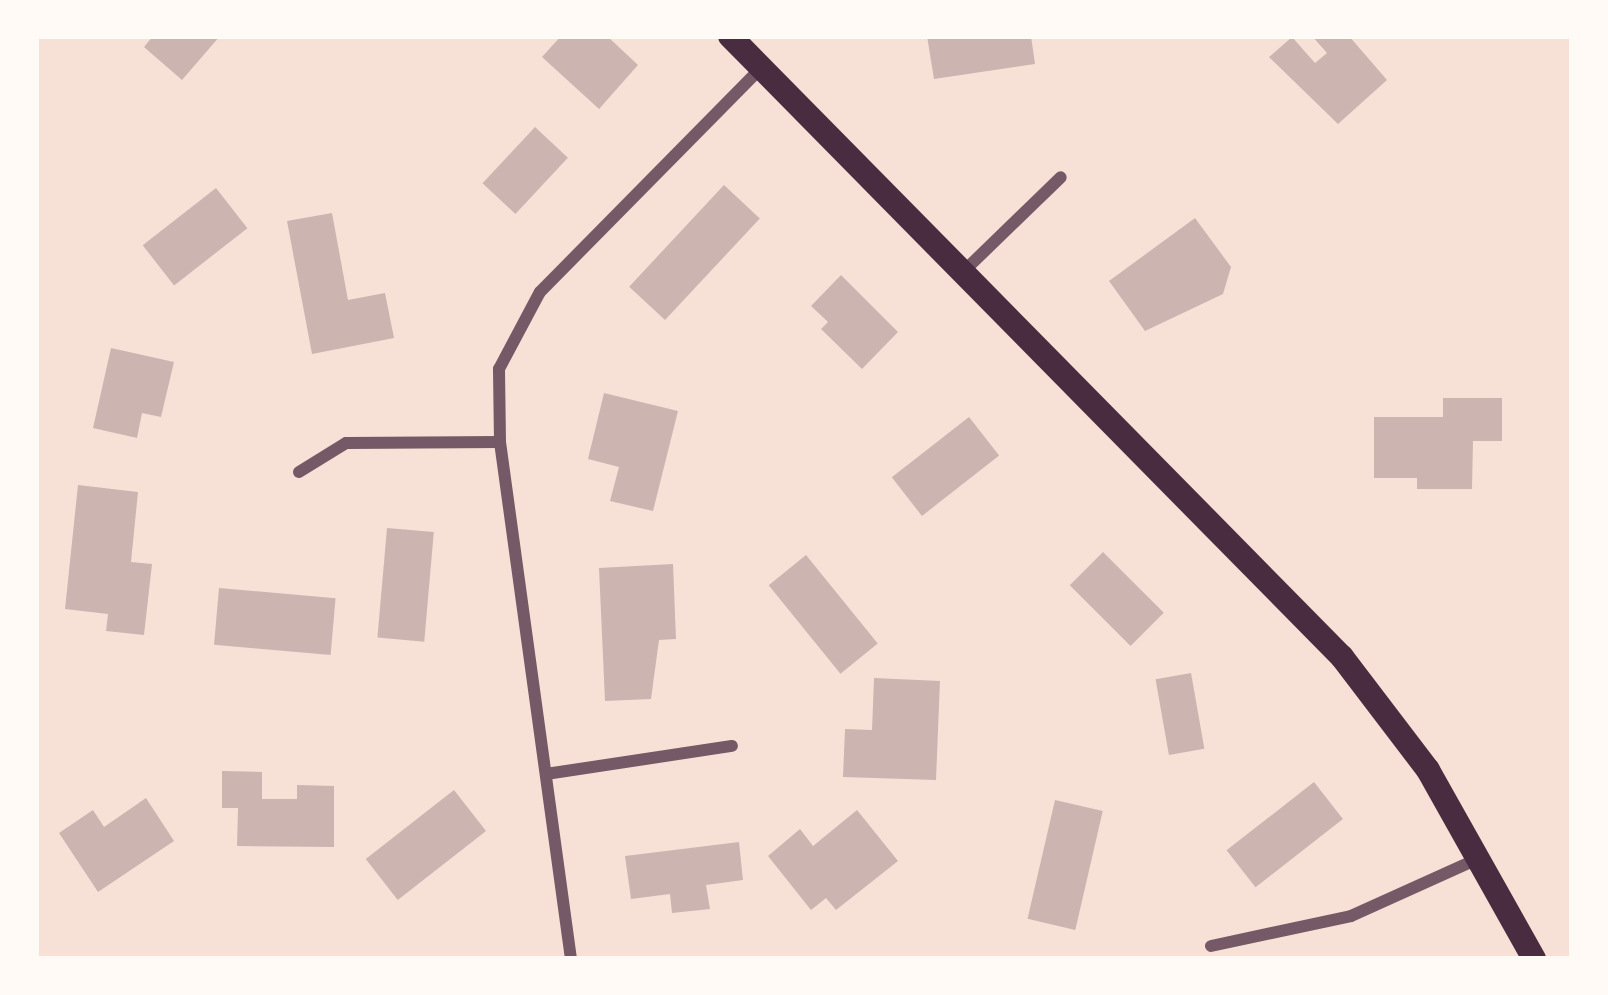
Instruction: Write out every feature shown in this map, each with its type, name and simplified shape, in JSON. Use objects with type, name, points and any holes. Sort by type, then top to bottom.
[{"type":"main road","points":[[730,36],[1342,657],[1427,770],[1534,959]]},
{"type":"street","points":[[571,959],[500,442],[500,369],[528,307],[761,68]]},
{"type":"street","points":[[962,274],[1061,176]]},
{"type":"street","points":[[299,472],[346,443],[500,442]]},
{"type":"street","points":[[546,774],[732,746]]},
{"type":"street","points":[[1211,946],[1351,916],[1477,860]]},
{"type":"building","points":[[153,36],[220,36],[182,80],[144,47]]},
{"type":"building","points":[[561,36],[607,36],[638,65],[599,109],[542,57]]},
{"type":"building","points":[[927,36],[1031,36],[1035,64],[934,79]]},
{"type":"building","points":[[1312,36],[1349,36],[1387,80],[1338,124],[1269,57],[1292,37],[1315,63],[1327,53]]},
{"type":"building","points":[[535,127],[568,158],[515,214],[482,183]]},
{"type":"building","points":[[724,185],[760,218],[665,320],[629,287]]},
{"type":"building","points":[[216,188],[247,228],[174,285],[143,245]]},
{"type":"building","points":[[332,213],[348,300],[385,293],[394,338],[312,354],[287,221]]},
{"type":"building","points":[[1195,218],[1231,267],[1223,294],[1145,331],[1109,281]]},
{"type":"building","points":[[841,275],[898,332],[862,369],[821,329],[828,322],[811,306]]},
{"type":"building","points":[[111,348],[174,362],[161,417],[142,413],[137,438],[93,428]]},
{"type":"building","points":[[604,393],[678,411],[653,511],[610,501],[619,467],[588,459]]},
{"type":"building","points":[[1443,398],[1502,398],[1502,441],[1473,441],[1472,489],[1417,489],[1417,478],[1374,478],[1374,417],[1443,417]]},
{"type":"building","points":[[969,417],[999,456],[922,516],[892,477]]},
{"type":"building","points":[[78,485],[138,492],[131,562],[152,564],[144,635],[106,631],[108,614],[65,609]]},
{"type":"building","points":[[387,528],[434,532],[424,642],[377,638]]},
{"type":"building","points":[[1103,552],[1164,613],[1131,646],[1070,585]]},
{"type":"building","points":[[806,555],[878,644],[840,674],[769,585]]},
{"type":"building","points":[[673,564],[676,639],[659,640],[651,699],[605,701],[599,568]]},
{"type":"building","points":[[219,588],[336,598],[331,655],[214,645]]},
{"type":"building","points":[[1191,673],[1204,749],[1169,755],[1156,679]]},
{"type":"building","points":[[874,678],[940,681],[936,780],[843,777],[845,729],[872,730]]},
{"type":"building","points":[[222,771],[262,772],[262,799],[297,799],[297,785],[334,786],[334,847],[237,846],[238,808],[222,808]]},
{"type":"building","points":[[1314,782],[1343,819],[1255,887],[1227,850]]},
{"type":"building","points":[[454,790],[486,831],[398,900],[366,859]]},
{"type":"building","points":[[146,798],[174,841],[98,892],[59,833],[93,810],[104,827]]},
{"type":"building","points":[[1055,800],[1103,811],[1075,930],[1028,919]]},
{"type":"building","points":[[857,810],[898,861],[836,910],[826,898],[811,910],[768,856],[800,829],[813,846]]},
{"type":"building","points":[[739,842],[743,880],[706,885],[710,909],[672,913],[670,894],[631,899],[625,856]]}]
